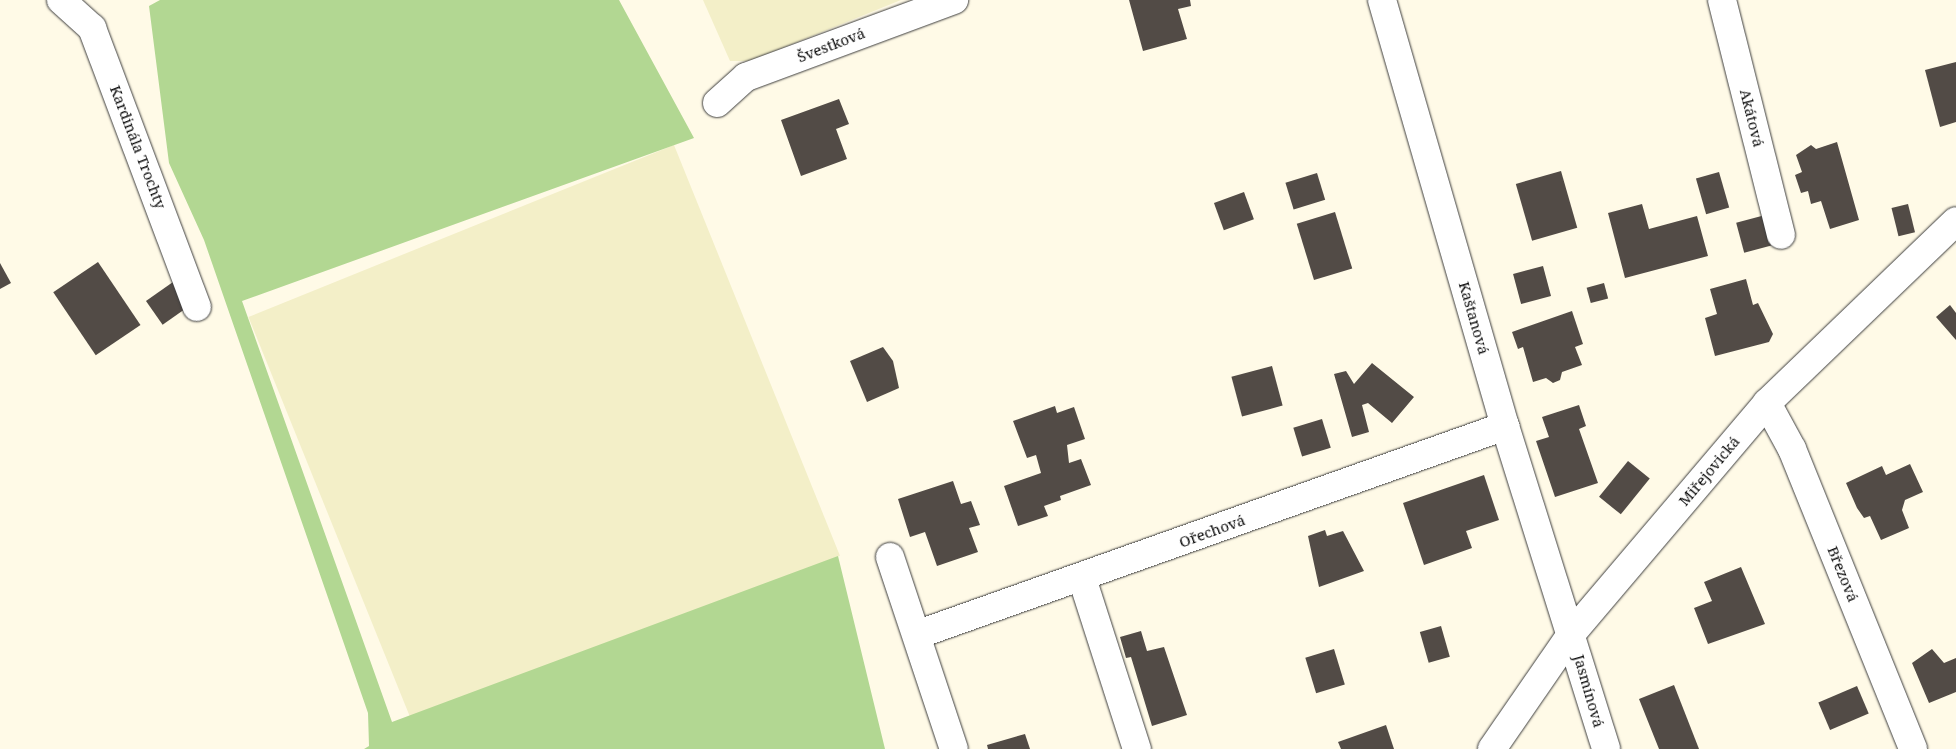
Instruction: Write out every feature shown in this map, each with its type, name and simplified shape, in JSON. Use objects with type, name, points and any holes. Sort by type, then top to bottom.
[{"type":"street","name":"Kardinála Trochty","points":[[61,0],[92,28],[197,307]]},
{"type":"street","name":"Kaštanová","points":[[1382,0],[1505,426],[1572,633]]},
{"type":"street","name":"Akátová","points":[[1722,0],[1781,236]]},
{"type":"street","name":"Švestková","points":[[717,103],[746,77],[940,2]]},
{"type":"street","name":"Miřejovická","points":[[1492,749],[1572,633],[1767,402],[1956,221]]},
{"type":"street","name":"Březová","points":[[1767,402],[1792,449],[1913,749]]},
{"type":"street","name":"Ořechová","points":[[919,634],[1082,578],[1505,426]]},
{"type":"street","points":[[890,557],[919,634],[954,749]]},
{"type":"street","points":[[1082,578],[1137,749]]},
{"type":"street","name":"Jasmínová","points":[[1572,633],[1606,749]]},
{"type":"shaded area","points":[[703,0],[901,0],[750,61],[730,61]]},
{"type":"shaded area","points":[[674,145],[840,556],[414,728],[248,317]]},
{"type":"green space","points":[[160,0],[619,0],[694,138],[242,301],[392,722],[838,556],[885,749],[364,749],[369,746],[368,713],[204,240],[169,163],[149,6]]},
{"type":"building","points":[[1129,0],[1190,0],[1191,6],[1178,9],[1187,39],[1143,51]]},
{"type":"building","points":[[1956,62],[1956,122],[1940,127],[1925,70]]},
{"type":"building","points":[[839,99],[849,124],[836,129],[847,159],[801,176],[781,120]]},
{"type":"building","points":[[1837,142],[1859,220],[1830,229],[1821,201],[1811,204],[1808,191],[1801,193],[1795,175],[1802,172],[1796,155],[1811,145],[1816,149]]},
{"type":"building","points":[[1561,171],[1577,228],[1532,241],[1516,184]]},
{"type":"building","points":[[1719,172],[1729,208],[1706,214],[1696,179]]},
{"type":"building","points":[[1317,173],[1325,200],[1294,209],[1285,183]]},
{"type":"building","points":[[1244,192],[1254,219],[1224,230],[1214,203]]},
{"type":"building","points":[[1642,204],[1649,229],[1697,216],[1708,256],[1625,278],[1608,213]]},
{"type":"building","points":[[1908,204],[1915,232],[1899,236],[1892,208]]},
{"type":"building","points":[[1335,212],[1352,268],[1314,280],[1297,224]]},
{"type":"building","points":[[1769,214],[1777,244],[1744,253],[1736,223]]},
{"type":"building","points":[[98,262],[140,325],[96,355],[53,292]]},
{"type":"building","points":[[0,263],[11,283],[0,289]]},
{"type":"building","points":[[1543,266],[1551,296],[1521,304],[1513,274]]},
{"type":"building","points":[[1746,279],[1753,305],[1758,303],[1773,334],[1769,342],[1715,356],[1705,318],[1717,314],[1710,289]]},
{"type":"building","points":[[173,282],[190,306],[163,325],[146,301]]},
{"type":"building","points":[[1604,283],[1608,298],[1591,303],[1587,288]]},
{"type":"building","points":[[1950,305],[1956,313],[1956,340],[1936,317]]},
{"type":"building","points":[[1572,311],[1583,344],[1575,347],[1582,365],[1562,372],[1560,380],[1553,383],[1546,378],[1533,382],[1523,347],[1518,349],[1512,332]]},
{"type":"building","points":[[883,347],[893,361],[899,388],[867,402],[850,361]]},
{"type":"building","points":[[1372,363],[1414,397],[1392,423],[1368,403],[1362,405],[1369,432],[1352,437],[1334,374],[1346,371],[1354,384]]},
{"type":"building","points":[[1272,366],[1283,406],[1242,416],[1231,377]]},
{"type":"building","points":[[1579,405],[1586,426],[1579,429],[1598,483],[1555,497],[1536,441],[1549,437],[1542,417]]},
{"type":"building","points":[[1055,406],[1057,413],[1074,407],[1085,439],[1067,445],[1069,463],[1081,459],[1091,485],[1060,496],[1061,500],[1044,506],[1048,516],[1018,526],[1004,486],[1041,473],[1036,455],[1027,458],[1013,421]]},
{"type":"building","points":[[1322,419],[1331,448],[1302,456],[1293,428]]},
{"type":"building","points":[[1628,461],[1650,479],[1621,514],[1599,497]]},
{"type":"building","points":[[1910,464],[1923,492],[1905,500],[1902,510],[1909,528],[1881,540],[1870,516],[1864,518],[1857,508],[1846,483],[1882,466],[1886,475]]},
{"type":"building","points":[[1484,475],[1499,520],[1466,531],[1472,548],[1424,565],[1403,503]]},
{"type":"building","points":[[953,481],[961,504],[971,501],[980,525],[969,528],[978,552],[937,566],[925,532],[910,537],[898,499]]},
{"type":"building","points":[[1325,530],[1327,536],[1343,531],[1364,571],[1319,587],[1308,536]]},
{"type":"building","points":[[1741,567],[1765,624],[1708,644],[1694,608],[1712,601],[1704,582]]},
{"type":"building","points":[[1441,626],[1450,657],[1429,663],[1420,632]]},
{"type":"building","points":[[1141,631],[1147,651],[1164,647],[1187,715],[1152,726],[1131,657],[1126,658],[1120,637]]},
{"type":"building","points":[[1334,649],[1345,684],[1316,693],[1305,658]]},
{"type":"building","points":[[1932,649],[1944,663],[1956,658],[1956,692],[1929,703],[1912,663]]},
{"type":"building","points":[[1674,685],[1699,749],[1659,749],[1639,699]]},
{"type":"building","points":[[1857,686],[1869,714],[1830,730],[1818,702]]},
{"type":"building","points":[[1386,725],[1394,749],[1341,749],[1338,742]]},
{"type":"building","points":[[1025,734],[1030,749],[988,749],[987,745]]}]
